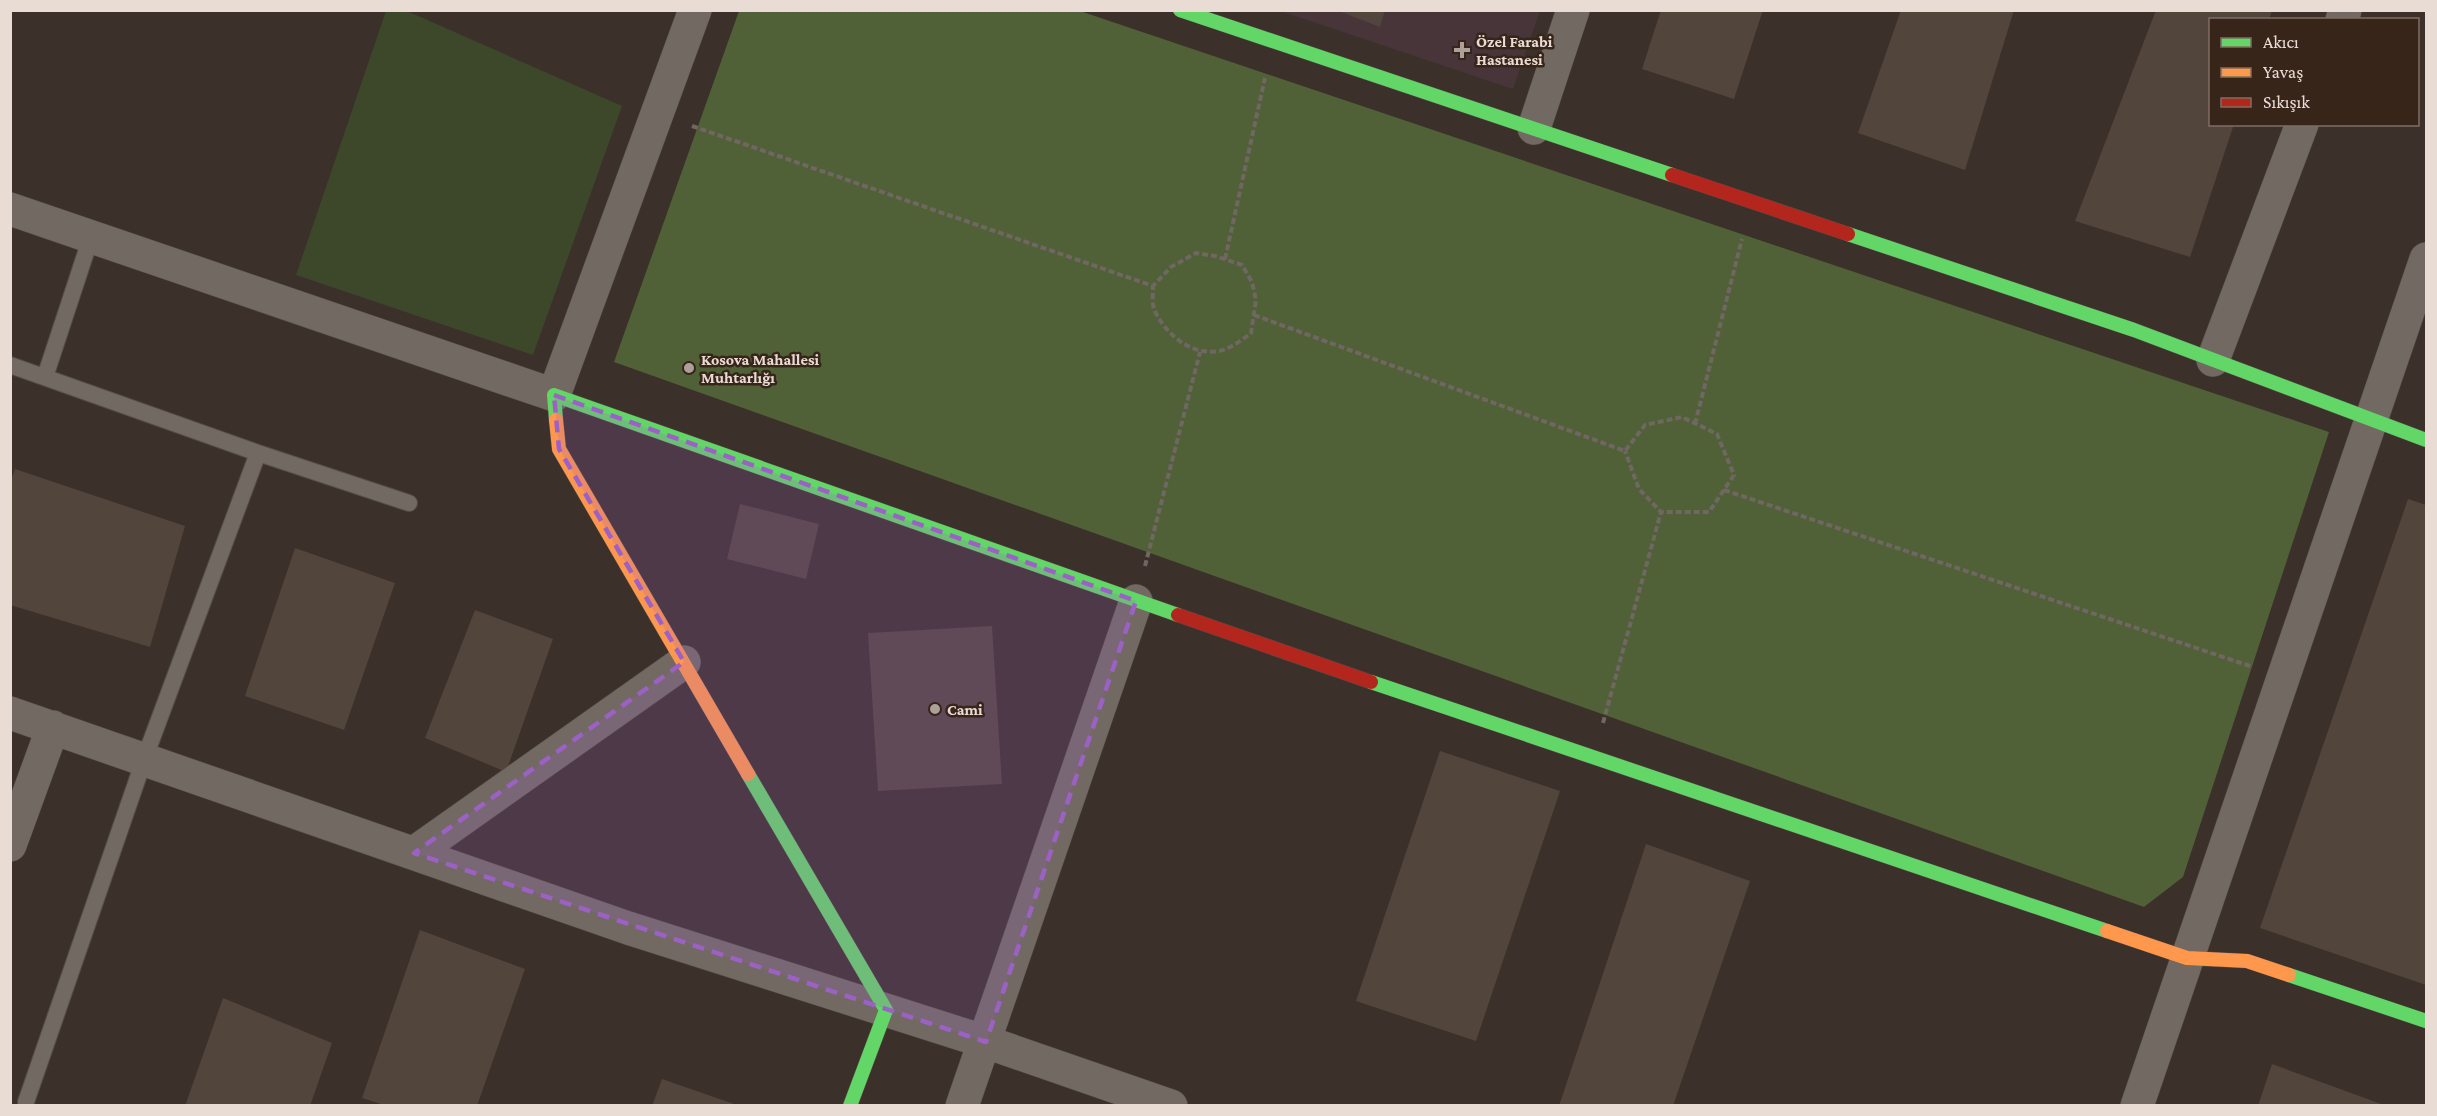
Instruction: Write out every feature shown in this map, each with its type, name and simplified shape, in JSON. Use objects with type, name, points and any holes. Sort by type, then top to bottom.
[{"type":"street","points":[[695,10],[555,395],[559,449],[886,1010]]},
{"type":"street","points":[[1180,10],[2134,330],[2371,421],[2427,440]]},
{"type":"street","points":[[1534,128],[1573,10]]},
{"type":"street","points":[[2213,360],[2301,126]]},
{"type":"street","points":[[10,209],[555,395],[1136,601],[2187,958],[2247,961],[2427,1021]]},
{"type":"street","points":[[2137,1106],[2427,259]]},
{"type":"street","points":[[962,1106],[986,1042],[1136,601]]},
{"type":"street","points":[[414,853],[684,662]]},
{"type":"street","points":[[10,713],[628,928],[986,1042],[1171,1106]]},
{"type":"street","points":[[10,845],[52,728]]},
{"type":"street","points":[[850,1106],[886,1010]]},
{"type":"lane","points":[[45,377],[91,237]]},
{"type":"lane","points":[[10,365],[258,453],[409,502]]},
{"type":"lane","points":[[26,1102],[144,760],[258,453]]},
{"type":"path","points":[[1225,259],[1273,41]]},
{"type":"path","points":[[657,114],[1153,286]]},
{"type":"path","points":[[1695,424],[1751,201]]},
{"type":"path","points":[[1196,253],[1242,265],[1252,282],[1256,300],[1251,333],[1221,351],[1200,352],[1182,344],[1171,334],[1153,308],[1153,286],[1171,267],[1196,253]]},
{"type":"path","points":[[1254,315],[1624,451],[1639,489],[1661,512],[1709,512],[1734,476],[1717,434],[1682,417],[1645,425],[1624,451]]},
{"type":"path","points":[[1136,601],[1200,352]]},
{"type":"path","points":[[1724,490],[2283,677]]},
{"type":"path","points":[[1593,758],[1661,512]]},
{"type":"highlighted area","points":[[554,395],[1136,601],[986,1042],[414,853],[684,662],[559,449]]},
{"type":"shaded area","name":"Özel Farabi Hastanesi","points":[[1280,11],[1540,11],[1513,89]]},
{"type":"green space","points":[[386,11],[407,11],[622,106],[533,355],[296,275]]},
{"type":"green space","points":[[739,11],[1080,11],[2329,432],[2183,877],[2144,907],[614,362]]},
{"type":"building","points":[[1336,10],[1385,10],[1380,27]]},
{"type":"building","points":[[1661,10],[1763,10],[1734,99],[1642,69]]},
{"type":"building","points":[[1901,10],[2014,10],[1965,170],[1858,133]]},
{"type":"building","points":[[2156,10],[2272,10],[2270,18],[2209,18],[2209,126],[2233,126],[2190,257],[2075,221]]},
{"type":"building","points":[[15,469],[185,526],[150,647],[10,605],[10,483]]},
{"type":"building","points":[[2408,499],[2426,505],[2426,985],[2260,928]]},
{"type":"building","points":[[740,504],[819,524],[806,579],[727,559]]},
{"type":"building","points":[[295,548],[395,583],[344,730],[245,696]]},
{"type":"building","points":[[475,610],[553,639],[506,772],[425,738]]},
{"type":"building","name":"Cami","points":[[992,626],[1002,784],[878,791],[868,633]]},
{"type":"building","points":[[1440,751],[1560,791],[1476,1041],[1356,1001]]},
{"type":"building","points":[[1646,844],[1750,881],[1673,1106],[1559,1106]]},
{"type":"building","points":[[420,930],[525,969],[477,1106],[387,1106],[362,1098]]},
{"type":"building","points":[[223,998],[332,1043],[310,1106],[185,1106]]},
{"type":"building","points":[[2272,1064],[2384,1105],[2384,1106],[2258,1106]]},
{"type":"building","points":[[662,1079],[737,1105],[737,1106],[652,1106]]},
{"type":"traffic: fast","points":[[1180,10],[1672,175]]},
{"type":"traffic: fast","points":[[1848,234],[2134,330],[2426,440]]},
{"type":"traffic: fast","points":[[556,420],[554,395],[1178,615]]},
{"type":"traffic: fast","points":[[1371,682],[2107,931]]},
{"type":"traffic: fast","points":[[748,774],[886,1010],[850,1106]]},
{"type":"traffic: fast","points":[[2289,975],[2426,1021]]},
{"type":"traffic: slow","points":[[556,420],[559,449],[748,774]]},
{"type":"traffic: slow","points":[[2107,931],[2187,958],[2247,961],[2289,975]]},
{"type":"traffic: jam","points":[[1672,175],[1848,234]]},
{"type":"traffic: jam","points":[[1178,615],[1371,682]]},
{"type":"place","name":"Özel Farabi Hastanesi","points":[[1462,50]]},
{"type":"place","name":"Kosova Mahallesi Muhtarlığı","points":[[689,368]]},
{"type":"place","name":"Cami","points":[[935,709]]}]
